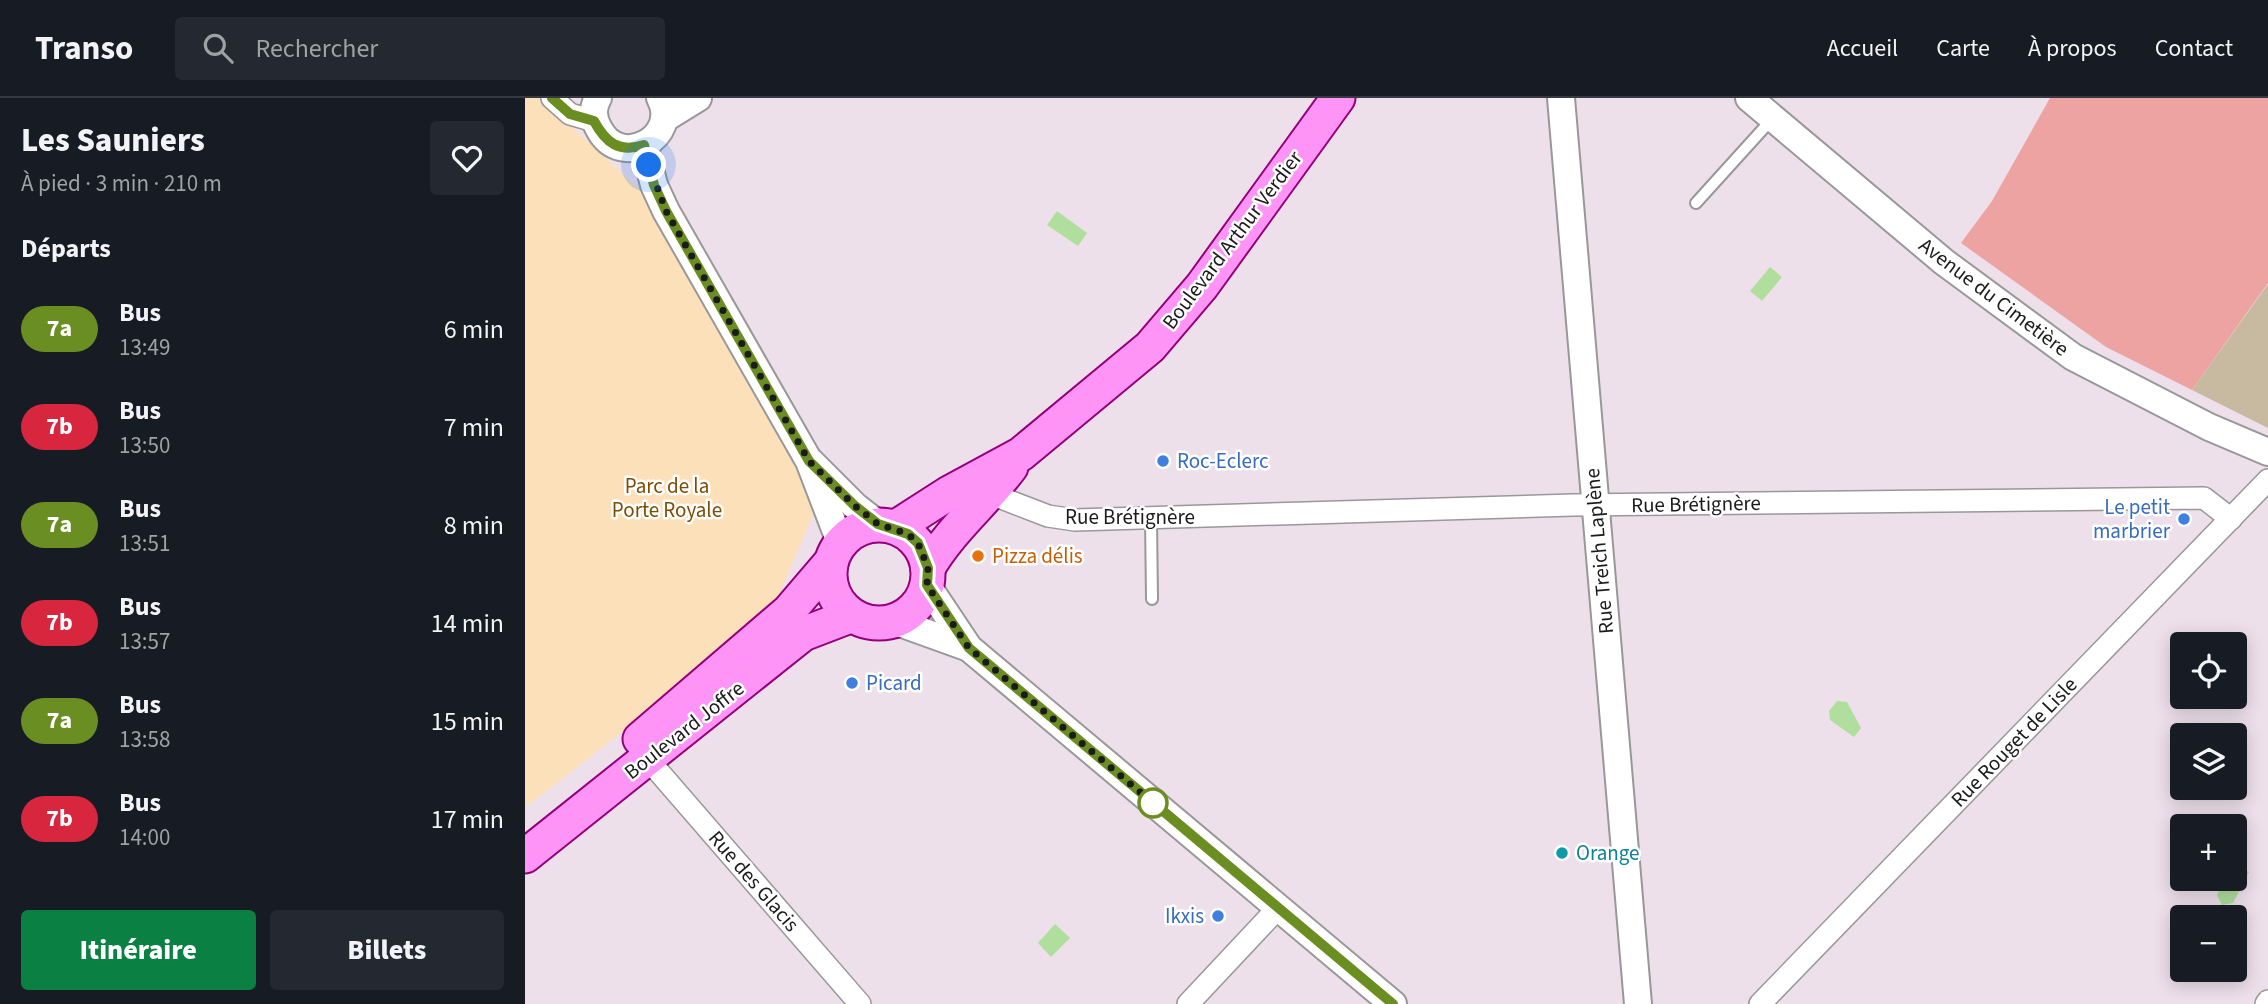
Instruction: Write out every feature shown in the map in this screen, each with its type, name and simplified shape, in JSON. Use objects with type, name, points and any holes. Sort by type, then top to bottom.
[{"type":"main road","name":"Boulevard Arthur Verdier","points":[[887,526],[1021,454],[1150,347],[1202,286],[1338,98]]},
{"type":"main road","name":"Boulevard Arthur Verdier","points":[[928,576],[957,525],[991,494],[1021,454]]},
{"type":"main road","points":[[864,526],[887,526],[918,543],[928,576],[921,601],[909,613],[894,621],[861,622],[850,616],[833,592],[835,552],[864,526]]},
{"type":"main road","name":"Boulevard Joffre","points":[[525,856],[789,611],[835,552]]},
{"type":"main road","name":"Boulevard Joffre","points":[[525,830],[641,751],[803,634],[850,616]]},
{"type":"street","points":[[552,98],[570,114],[596,110],[604,139],[623,148],[644,145],[658,133],[662,108],[698,98]]},
{"type":"street","name":"Rue Treich Laplène","points":[[1561,98],[1638,1004]]},
{"type":"street","name":"Avenue du Cimetière","points":[[1749,98],[1944,262],[2074,358],[2209,427],[2268,452]]},
{"type":"street","points":[[644,145],[654,185],[666,211],[809,461],[835,552]]},
{"type":"street","points":[[809,461],[855,506],[887,526]]},
{"type":"street","name":"Rue Rouget de Lisle","points":[[1760,1004],[2268,480]]},
{"type":"street","name":"Rue Brétignère","points":[[991,494],[1048,516],[1075,520],[1595,505],[2204,498],[2231,519]]},
{"type":"street","points":[[928,576],[969,648],[1393,1004]]},
{"type":"street","points":[[894,621],[969,648]]},
{"type":"street","name":"Rue des Glacis","points":[[641,751],[860,1004]]},
{"type":"street","points":[[1188,1004],[1278,908]]},
{"type":"lane","points":[[1696,203],[1773,118]]},
{"type":"lane","points":[[1151,519],[1151,600]]},
{"type":"shaded area","points":[[2050,98],[2268,98],[2268,283],[2192,390],[2106,347],[1961,243],[1992,201]]},
{"type":"shaded area","points":[[1057,211],[1087,233],[1078,246],[1047,225]]},
{"type":"shaded area","points":[[1770,267],[1782,277],[1762,301],[1750,291]]},
{"type":"shaded area","points":[[2268,284],[2268,428],[2192,390]]},
{"type":"shaded area","points":[[1837,701],[1847,702],[1861,728],[1854,737],[1830,720],[1829,711]]},
{"type":"shaded area","points":[[2219,891],[2239,891],[2233,903],[2222,905],[2217,895]]},
{"type":"shaded area","points":[[1055,924],[1070,938],[1051,957],[1038,943]]},
{"type":"green space","name":"Parc de la Porte Royale","points":[[525,98],[546,98],[563,119],[665,212],[809,461],[815,510],[776,602],[682,685],[525,808]]},
{"type":"bus line","name":"7a","points":[[552,98],[570,114],[594,121],[604,139],[613,145],[623,148],[644,145],[654,185],[666,211],[809,461],[855,506],[878,524],[897,527],[918,543],[928,568],[927,585],[969,648],[1393,1004]]},
{"type":"place","name":"Roc-Eclerc","points":[[1163,461]]},
{"type":"place","name":"Le petit marbrier","points":[[2184,519]]},
{"type":"place","name":"Pizza délis","points":[[978,556]]},
{"type":"place","name":"Picard","points":[[852,683]]},
{"type":"place","name":"Orange","points":[[1562,853]]},
{"type":"place","name":"Ikxis","points":[[1218,916]]},
{"type":"route","points":[[649,165],[654,185],[666,211],[809,461],[855,506],[878,524],[897,527],[918,543],[928,568],[927,585],[969,648],[1153,803]]}]
